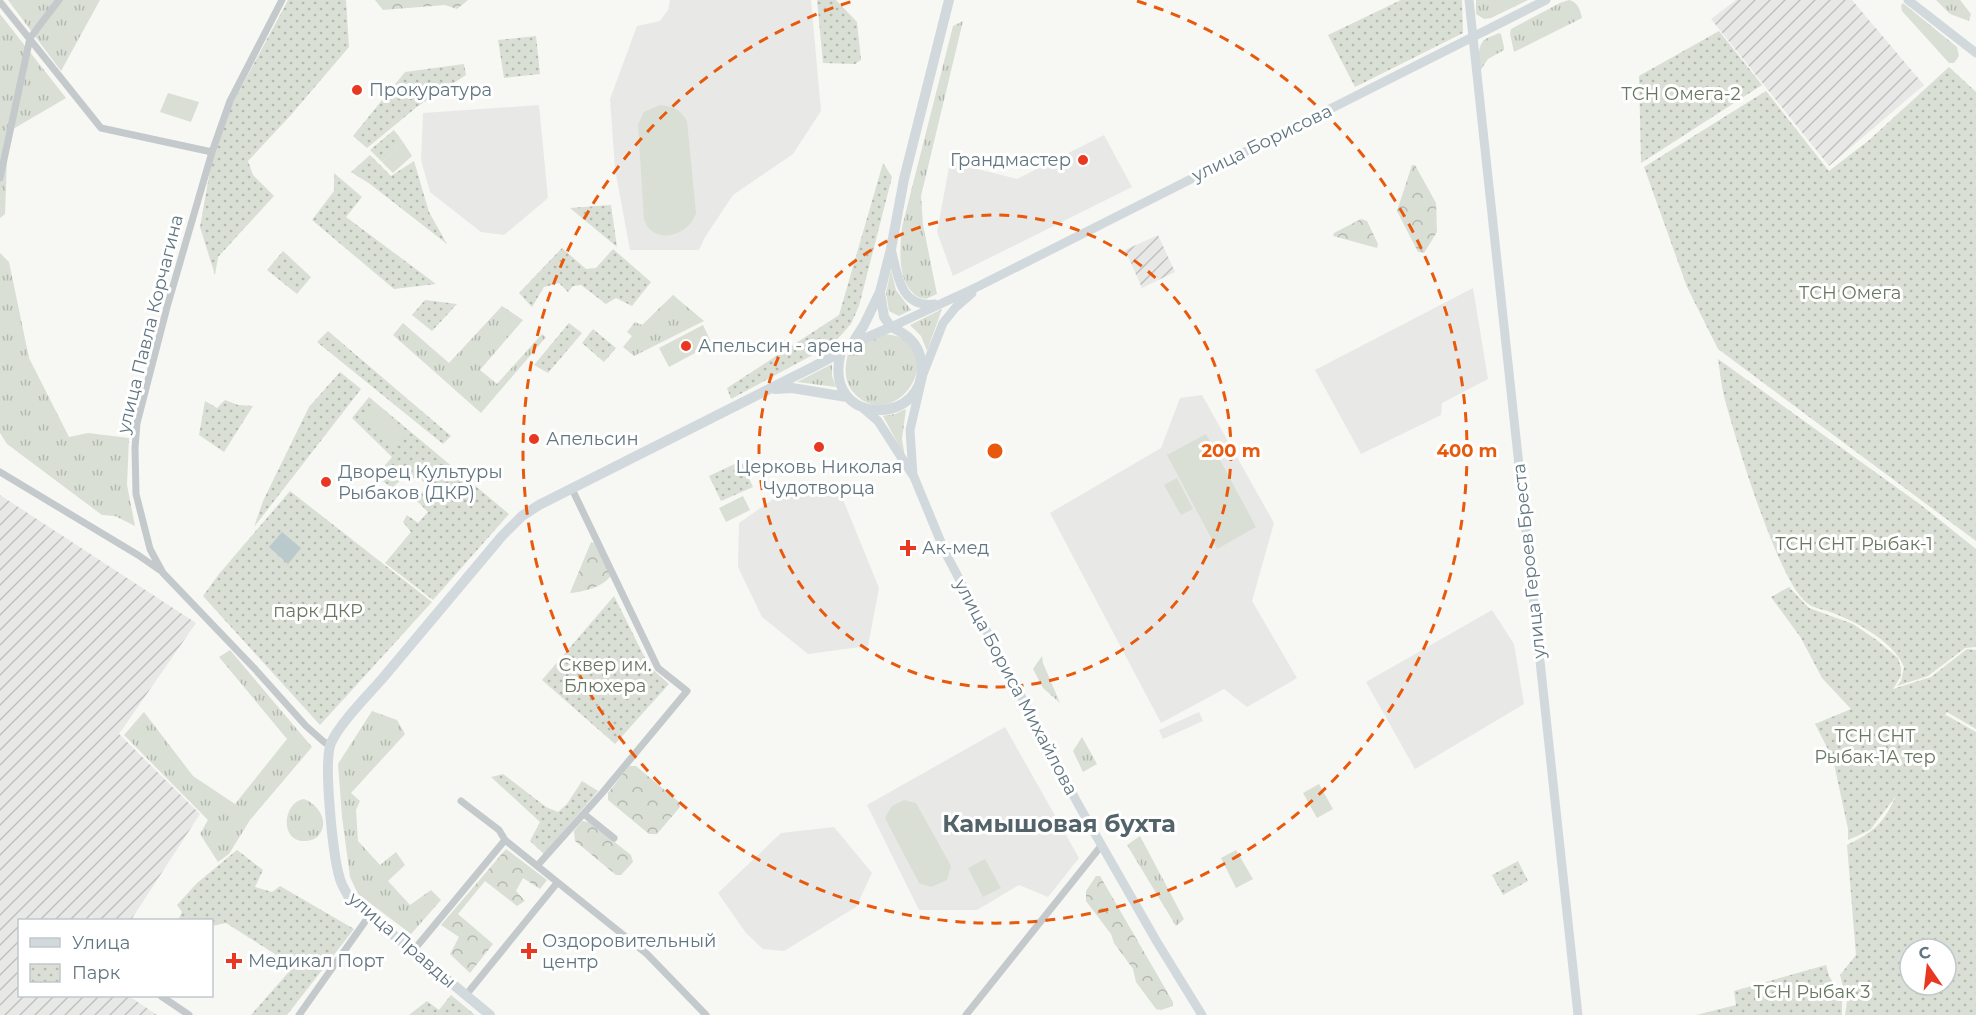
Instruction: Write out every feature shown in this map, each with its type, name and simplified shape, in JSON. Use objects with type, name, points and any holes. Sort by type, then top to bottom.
[{"type":"main road","points":[[852,344],[880,292],[891,249],[904,179],[949,0]]},
{"type":"main road","points":[[769,389],[792,388],[847,397],[864,409],[878,411],[892,409],[905,403],[912,396],[922,374],[920,357],[914,343],[904,333],[891,327],[884,317],[880,292]]},
{"type":"main road","points":[[330,745],[366,697],[502,536],[522,516],[539,505],[842,352],[852,344],[891,327]]},
{"type":"main road","points":[[842,352],[837,367],[840,384],[847,397]]},
{"type":"main road","name":"улица Правды","points":[[330,745],[328,774],[330,806],[339,878],[350,899],[490,1015]]},
{"type":"street","points":[[0,178],[30,38],[59,0]]},
{"type":"street","name":"улица Павла Корчагина","points":[[282,0],[230,101],[212,152],[161,328],[137,423],[136,494],[150,549],[163,573],[306,726],[330,745]]},
{"type":"street","name":"улица Героев Бреста","points":[[1469,0],[1578,1015]]},
{"type":"street","name":"улица Борисова","points":[[891,327],[979,286],[1545,0]]},
{"type":"street","points":[[1908,0],[1976,53]]},
{"type":"street","points":[[0,2],[101,128],[212,152]]},
{"type":"street","points":[[891,249],[902,288],[913,302],[926,305],[943,303]]},
{"type":"street","name":"улица Борисова","points":[[922,374],[943,322],[979,286]]},
{"type":"street","name":"улица Бориса Михайлова","points":[[914,477],[910,430],[922,374]]},
{"type":"street","name":"улица Бориса Михайлова","points":[[864,409],[878,421],[914,477],[945,552],[1101,846],[1197,1013]]},
{"type":"street","points":[[0,472],[138,555],[163,573]]},
{"type":"street","points":[[537,866],[687,691],[658,668],[572,489]]},
{"type":"street","points":[[461,801],[499,830],[505,840],[557,883],[647,954],[706,1015]]},
{"type":"street","points":[[584,813],[614,838]]},
{"type":"street","points":[[413,951],[505,840]]},
{"type":"street","points":[[966,1015],[1101,846]]},
{"type":"street","points":[[466,994],[557,883]]},
{"type":"street","points":[[299,1015],[369,916]]},
{"type":"street","points":[[163,997],[189,1015]]},
{"type":"shaded area","points":[[670,0],[811,0],[821,111],[793,154],[733,195],[699,250],[630,250],[615,169],[610,99],[637,26],[660,21],[668,10]]},
{"type":"shaded area","points":[[1736,0],[1852,0],[1924,85],[1829,166],[1711,19]]},
{"type":"shaded area","points":[[539,105],[548,198],[504,235],[481,232],[430,192],[421,160],[423,113]]},
{"type":"shaded area","points":[[1104,135],[1132,187],[953,276],[937,232],[950,162],[1017,179]]},
{"type":"shaded area","points":[[1158,235],[1175,272],[1142,288],[1125,250]]},
{"type":"shaded area","points":[[1473,288],[1488,379],[1442,403],[1441,415],[1361,454],[1315,370]]},
{"type":"shaded area","points":[[1202,395],[1274,523],[1252,601],[1297,678],[1247,707],[1224,689],[1161,723],[1050,513],[1161,448],[1180,398]]},
{"type":"shaded area","points":[[820,491],[842,497],[879,588],[868,646],[808,654],[762,617],[738,567],[739,523],[776,497]]},
{"type":"shaded area","points":[[0,495],[196,623],[119,734],[200,814],[132,919],[95,919],[91,917],[89,919],[18,919],[18,997],[130,997],[157,1015],[0,1015]]},
{"type":"shaded area","points":[[282,532],[301,548],[288,564],[269,547]]},
{"type":"shaded area","points":[[1492,610],[1514,644],[1524,704],[1415,769],[1366,682]]},
{"type":"shaded area","points":[[1199,712],[1203,721],[1163,739],[1159,730]]},
{"type":"shaded area","points":[[1005,727],[1079,858],[1048,897],[1019,885],[977,910],[919,910],[867,805]]},
{"type":"shaded area","points":[[834,827],[872,873],[856,907],[784,951],[763,949],[746,933],[718,893],[781,833]]},
{"type":"green space","points":[[8,0],[100,0],[61,71]]},
{"type":"green space","points":[[288,0],[346,0],[349,47],[248,161],[253,175],[274,196],[218,257],[215,275],[200,227],[212,159],[229,110]]},
{"type":"green space","points":[[375,0],[468,0],[457,9],[445,5],[383,10]]},
{"type":"green space","points":[[817,0],[836,0],[857,22],[861,60],[855,64],[823,63]]},
{"type":"green space","points":[[1401,0],[1462,0],[1463,33],[1355,87],[1328,35]]},
{"type":"green space","points":[[1476,0],[1528,0],[1491,18],[1484,19],[1476,14]]},
{"type":"green space","points":[[1569,0],[1577,4],[1582,18],[1514,52],[1511,29]]},
{"type":"green space","points":[[1936,0],[1960,0],[1971,14],[1969,21],[1950,14]]},
{"type":"green space","points":[[1903,3],[1957,47],[1959,56],[1954,63],[1949,63],[1902,11]]},
{"type":"green space","points":[[0,14],[66,98],[8,132],[5,214],[0,218]]},
{"type":"green space","points":[[963,21],[921,196],[923,225],[937,294],[926,299],[914,294],[904,279],[901,262],[902,227],[953,26]]},
{"type":"green space","name":"ТСН Омега-2","points":[[1719,31],[1762,85],[1641,163],[1639,76]]},
{"type":"green space","points":[[1499,33],[1504,50],[1488,59],[1480,71],[1479,55],[1482,43]]},
{"type":"green space","points":[[536,36],[540,74],[504,78],[498,40]]},
{"type":"green space","points":[[464,64],[466,75],[418,106],[367,148],[353,136],[405,72]]},
{"type":"green space","name":"ТСН Омега","points":[[1949,67],[1976,92],[1976,541],[1718,349],[1687,287],[1644,167],[1766,91],[1829,171],[1868,141]]},
{"type":"green space","points":[[168,93],[199,102],[191,122],[160,112]]},
{"type":"green space","points":[[660,105],[676,109],[687,121],[696,213],[686,227],[671,235],[655,233],[644,220],[638,125],[644,112]]},
{"type":"green space","points":[[394,130],[403,142],[382,162],[370,150]]},
{"type":"green space","points":[[403,142],[412,156],[393,173],[382,162]]},
{"type":"green space","points":[[370,155],[391,176],[414,161],[429,212],[447,244],[351,172]]},
{"type":"green space","points":[[883,163],[892,177],[859,306],[851,324],[833,344],[731,399],[727,388],[839,315]]},
{"type":"green space","points":[[1412,165],[1415,165],[1436,203],[1437,232],[1424,253],[1418,252],[1397,211]]},
{"type":"green space","points":[[334,173],[362,197],[346,217],[436,284],[394,289],[312,220],[334,191]]},
{"type":"green space","points":[[611,205],[617,247],[570,208]]},
{"type":"green space","points":[[1361,219],[1367,221],[1378,244],[1377,248],[1333,236],[1334,233]]},
{"type":"green space","points":[[562,248],[586,269],[596,268],[613,249],[651,282],[632,306],[616,298],[606,304],[581,285],[573,286],[568,292],[559,283],[544,287],[532,307],[519,293]]},
{"type":"green space","points":[[283,251],[311,277],[297,294],[267,270]]},
{"type":"green space","points":[[0,253],[9,262],[29,358],[69,437],[88,433],[129,438],[127,485],[135,526],[115,516],[102,515],[7,444],[0,433]]},
{"type":"green space","points":[[891,270],[896,290],[911,310],[899,316],[889,311],[886,293]]},
{"type":"green space","points":[[673,295],[704,321],[634,356],[623,347],[632,336],[627,332],[635,322],[642,325]]},
{"type":"green space","points":[[425,300],[457,304],[432,331],[412,315]]},
{"type":"green space","points":[[502,306],[523,320],[480,370],[497,384],[542,334],[546,337],[481,413],[393,335],[403,323],[449,363]]},
{"type":"green space","points":[[942,309],[927,351],[921,336],[910,325]]},
{"type":"green space","points":[[569,323],[582,333],[548,373],[534,365]]},
{"type":"green space","name":"Апельсин - арена","points":[[703,325],[712,344],[669,367],[659,348]]},
{"type":"green space","points":[[593,329],[616,348],[604,362],[582,343]]},
{"type":"green space","points":[[328,331],[451,436],[443,444],[317,342]]},
{"type":"green space","points":[[884,334],[906,340],[915,351],[917,365],[915,378],[908,390],[898,399],[885,405],[872,404],[853,392],[847,381],[846,363],[849,350]]},
{"type":"green space","name":"ТСН СНТ Рыбак-1","points":[[1718,359],[1921,505],[1976,549],[1976,647],[1965,648],[1928,676],[1897,686],[1901,681],[1904,667],[1892,649],[1874,634],[1853,622],[1807,603],[1796,590],[1783,567],[1758,506],[1724,396]]},
{"type":"green space","points":[[832,364],[832,376],[836,387],[797,382]]},
{"type":"green space","points":[[340,372],[361,389],[254,527],[263,501],[309,407]]},
{"type":"green space","points":[[369,397],[509,514],[433,600],[385,563],[411,532],[403,522],[407,515],[418,523],[428,512],[415,499],[429,486],[418,477],[411,479],[406,475],[392,488],[376,476],[392,457],[352,418]]},
{"type":"green space","points":[[225,400],[238,405],[253,406],[224,452],[199,435],[205,401],[217,408]]},
{"type":"green space","points":[[371,405],[407,431],[396,446],[361,419]]},
{"type":"green space","points":[[906,409],[902,439],[905,457],[883,416]]},
{"type":"green space","points":[[1206,434],[1256,527],[1217,549],[1167,455]]},
{"type":"green space","points":[[741,461],[753,487],[721,501],[709,476]]},
{"type":"green space","points":[[1177,478],[1193,509],[1181,515],[1164,485]]},
{"type":"green space","name":"парк ДКР","points":[[290,491],[432,602],[320,725],[203,596]]},
{"type":"green space","points":[[743,496],[750,510],[726,522],[719,508]]},
{"type":"green space","points":[[591,542],[594,543],[611,575],[598,586],[570,593]]},
{"type":"green space","name":"ТСН СНТ Рыбак-1А тер","points":[[1789,587],[1809,608],[1853,624],[1898,658],[1901,676],[1893,689],[1931,677],[1967,649],[1976,650],[1976,729],[1947,712],[1944,717],[1946,715],[1976,732],[1976,1015],[1845,1015],[1847,1002],[1840,975],[1856,955],[1847,845],[1877,826],[1887,814],[1896,796],[1870,830],[1848,840],[1848,829],[1833,759],[1815,724],[1851,709],[1822,678],[1801,638],[1771,597]]},
{"type":"green space","name":"Сквер им. Блюхера","points":[[614,596],[649,666],[669,684],[615,744],[542,680]]},
{"type":"green space","points":[[230,650],[312,747],[250,820],[229,854],[218,862],[200,834],[208,820],[124,735],[144,712],[193,776],[235,804],[287,739],[219,657]]},
{"type":"green space","points":[[1042,656],[1060,703],[1043,688],[1033,669]]},
{"type":"green space","points":[[372,711],[397,720],[405,734],[351,793],[360,801],[356,810],[358,841],[380,865],[396,852],[405,865],[388,881],[410,905],[431,890],[441,900],[411,934],[358,894],[350,877],[338,764]]},
{"type":"green space","points":[[1082,737],[1097,764],[1083,772],[1073,751]]},
{"type":"green space","points":[[629,766],[636,766],[679,802],[680,807],[657,834],[649,834],[608,800],[608,793]]},
{"type":"green space","points":[[503,774],[546,807],[558,812],[567,804],[582,781],[598,791],[544,854],[530,841],[540,822],[491,777]]},
{"type":"green space","points":[[1319,784],[1333,809],[1317,818],[1303,793]]},
{"type":"green space","points":[[304,799],[318,810],[323,826],[317,837],[304,841],[290,835],[287,821],[292,807]]},
{"type":"green space","points":[[904,800],[916,803],[951,866],[947,880],[931,887],[919,883],[885,818],[892,806]]},
{"type":"green space","points":[[582,821],[589,822],[631,855],[633,862],[621,875],[616,875],[575,841],[574,831]]},
{"type":"green space","points":[[1140,836],[1184,919],[1176,926],[1127,845]]},
{"type":"green space","points":[[506,849],[547,880],[540,889],[523,878],[516,891],[525,901],[517,906],[485,881],[458,914],[493,944],[470,973],[450,954],[459,937],[441,925]]},
{"type":"green space","points":[[237,850],[263,870],[255,887],[272,892],[280,886],[354,929],[287,1015],[251,1015],[294,966],[226,923],[213,926],[213,919],[178,919],[182,912],[177,905],[197,883]]},
{"type":"green space","points":[[1236,850],[1253,879],[1236,888],[1221,858]]},
{"type":"green space","points":[[985,859],[1001,888],[983,897],[968,868]]},
{"type":"green space","points":[[1518,861],[1528,881],[1503,895],[1492,875]]},
{"type":"green space","points":[[1096,876],[1100,876],[1173,1002],[1173,1006],[1161,1010],[1156,1009],[1136,982],[1133,969],[1114,943],[1111,934],[1086,901],[1086,891]]},
{"type":"green space","name":"ТСН Рыбак 3","points":[[1826,965],[1829,976],[1842,997],[1842,1015],[1696,1015],[1736,1005],[1734,991]]},
{"type":"green space","points":[[451,995],[475,1015],[409,1015],[427,1001],[439,1010]]},
{"type":"place","name":"Прокуратура","points":[[357,90]]},
{"type":"place","name":"Грандмастер","points":[[1083,160]]},
{"type":"place","name":"Апельсин - арена","points":[[686,346]]},
{"type":"place","name":"Апельсин","points":[[534,439]]},
{"type":"place","name":"Церковь Николая Чудотворца","points":[[819,447]]},
{"type":"place","name":"Дворец Культуры Рыбаков (ДКР)","points":[[326,482]]},
{"type":"place","name":"Ак-мед","points":[[908,548]]},
{"type":"place","name":"Оздоровительный центр","points":[[529,951]]},
{"type":"place","name":"Медикал Порт","points":[[234,961]]},
{"type":"district","name":"Камышовая бухта","points":[[1059,823]]}]
